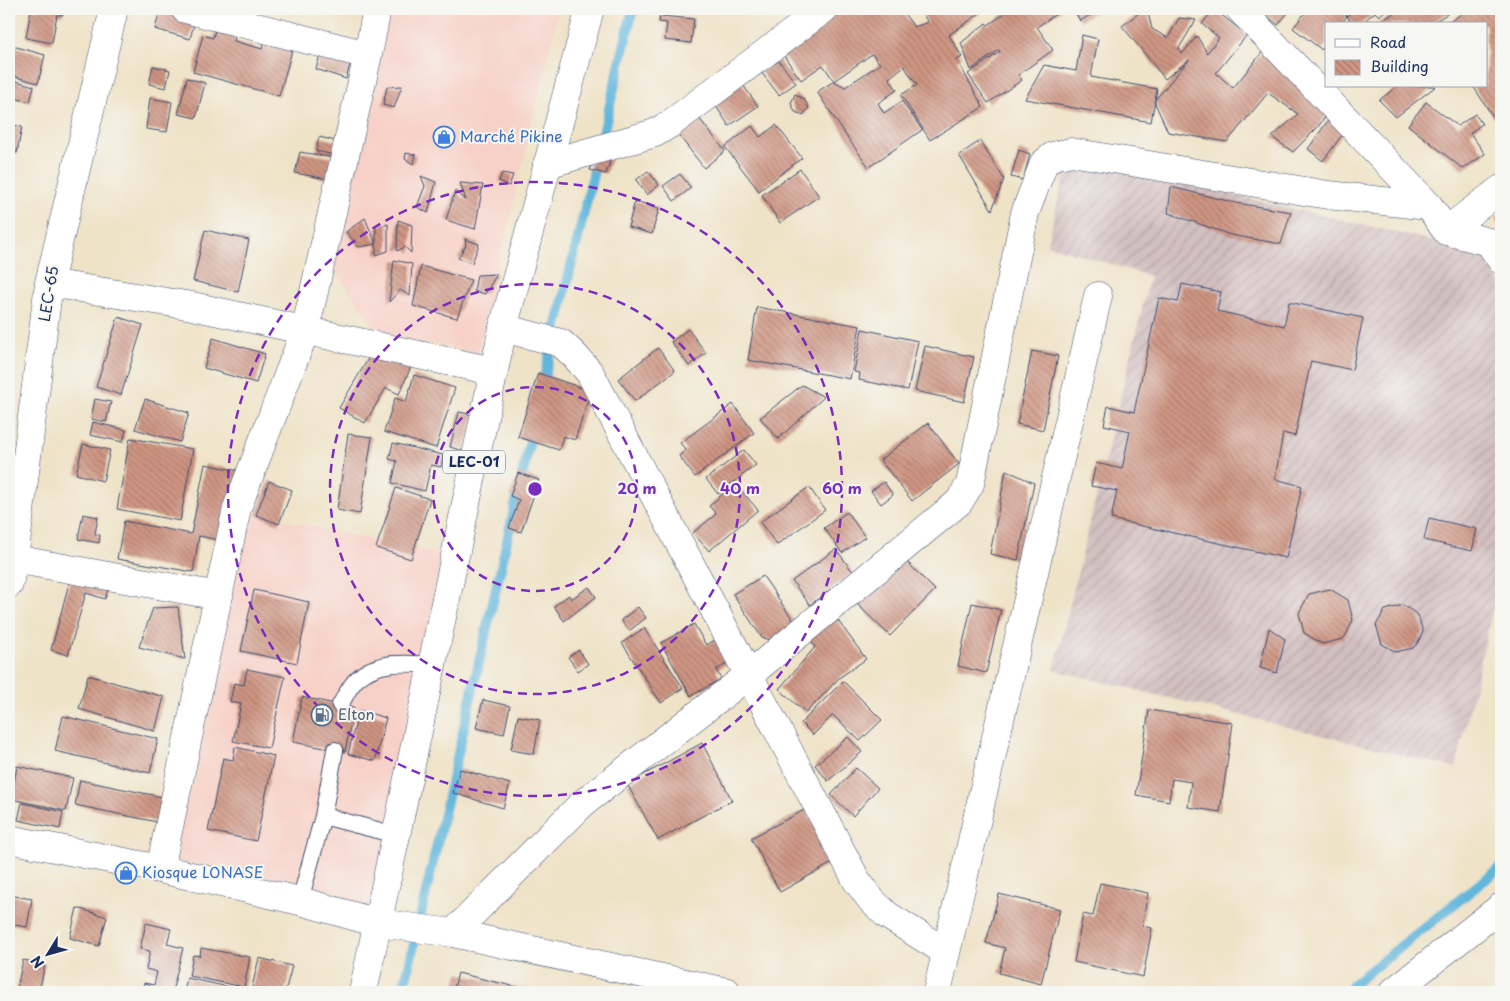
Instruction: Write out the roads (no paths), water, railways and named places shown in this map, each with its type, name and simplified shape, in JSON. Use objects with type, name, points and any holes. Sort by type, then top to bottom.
[{"type":"main road","name":"LEC-65","points":[[12,571],[49,283],[114,9]]},
{"type":"main road","points":[[185,9],[368,56]]},
{"type":"main road","points":[[160,869],[237,508],[305,331],[377,9]]},
{"type":"main road","name":"LEC-01","points":[[364,992],[502,328],[590,9]]},
{"type":"main road","points":[[547,164],[654,133],[670,124],[824,9]]},
{"type":"main road","points":[[1240,9],[1429,206],[1446,231],[1488,242],[1501,260]]},
{"type":"main road","points":[[453,933],[582,804],[750,674],[959,502],[970,484],[1025,212],[1044,163],[1054,156],[1071,152],[1328,195],[1429,206]]},
{"type":"main road","points":[[1446,231],[1501,189]]},
{"type":"main road","points":[[49,283],[192,306],[493,371]]},
{"type":"main road","points":[[937,992],[1098,296]]},
{"type":"main road","points":[[502,328],[561,343],[590,373],[750,674],[857,881],[872,901],[887,915],[946,952]]},
{"type":"main road","points":[[12,571],[219,596]]},
{"type":"main road","points":[[9,838],[160,869],[300,901],[378,923],[453,933],[727,992]]},
{"type":"main road","points":[[1393,992],[1501,908]]},
{"type":"lane","points":[[340,705],[356,679],[376,668],[400,662],[431,665]]},
{"type":"lane","points":[[300,901],[323,816],[335,750]]},
{"type":"lane","points":[[323,816],[396,836]]},
{"type":"waterway","points":[[542,387],[633,9]]},
{"type":"waterway","points":[[403,992],[533,428]]},
{"type":"waterway","points":[[1352,985],[1501,867]]},
{"type":"place","name":"Marché Pikine","points":[[444,137]]},
{"type":"place","name":"Elton","points":[[322,715]]},
{"type":"place","name":"Kiosque LONASE","points":[[126,873]]}]
